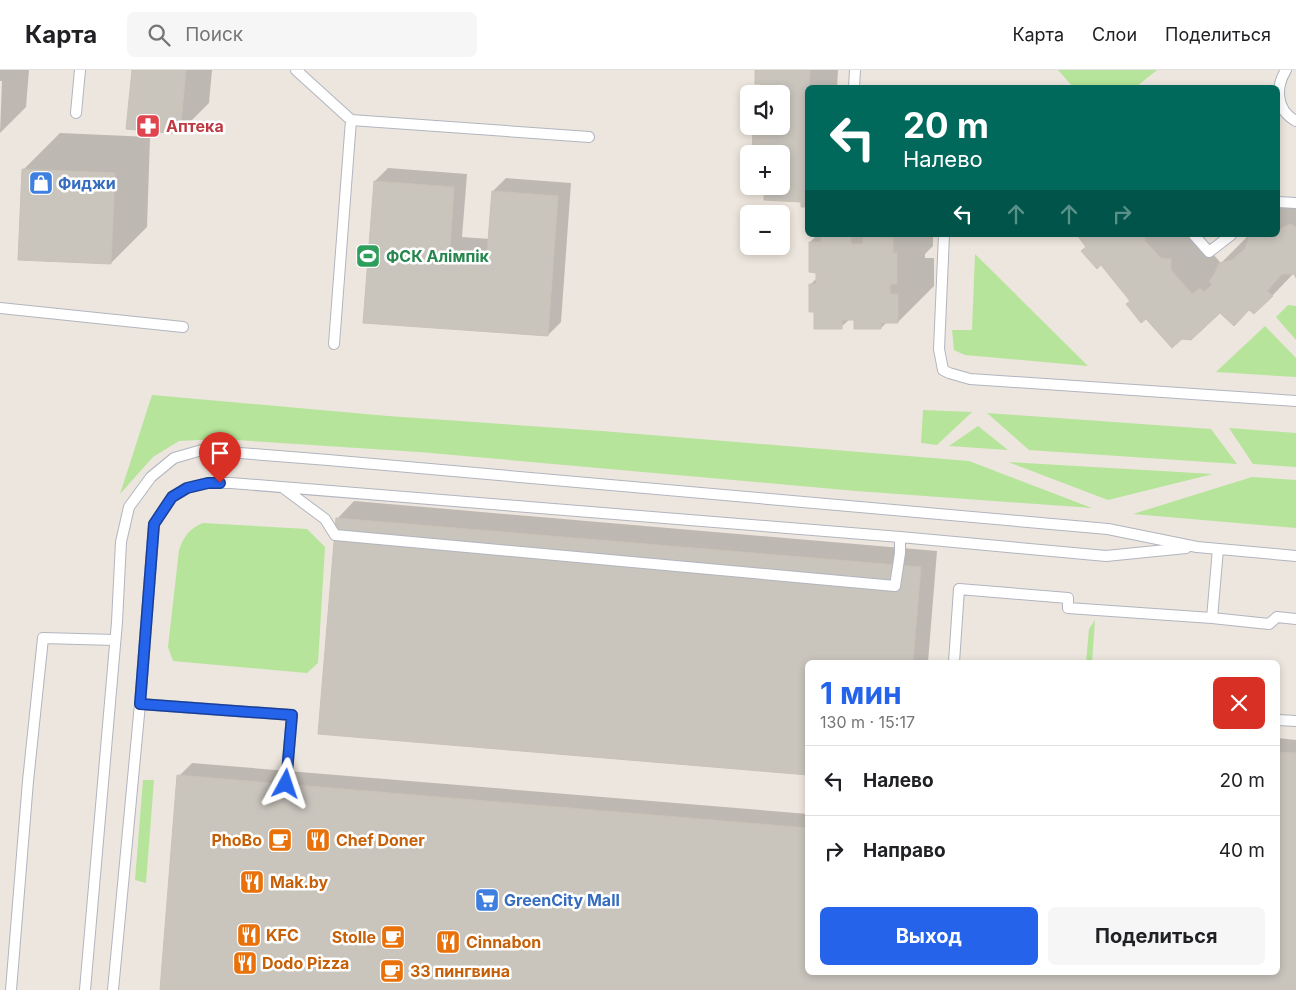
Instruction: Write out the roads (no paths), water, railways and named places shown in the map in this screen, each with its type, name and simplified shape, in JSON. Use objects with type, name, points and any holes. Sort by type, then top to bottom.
[{"type":"lane","points":[[76,113],[80,70]]},
{"type":"lane","points":[[296,70],[352,120],[589,137]]},
{"type":"lane","points":[[854,85],[855,70]]},
{"type":"lane","points":[[1279,85],[1286,70]]},
{"type":"lane","points":[[1280,102],[1285,112],[1296,120]]},
{"type":"lane","points":[[334,344],[352,120]]},
{"type":"lane","points":[[1280,202],[1296,203]]},
{"type":"lane","points":[[944,237],[939,349],[944,370],[949,374],[970,379],[1296,401]]},
{"type":"lane","points":[[1196,237],[1209,252],[1228,237]]},
{"type":"lane","points":[[0,308],[182,327]]},
{"type":"lane","points":[[85,990],[115,640],[121,542],[130,507],[151,477],[174,458],[202,450],[1108,529],[1197,547],[1296,556]]},
{"type":"lane","points":[[113,990],[140,704],[154,524],[172,497],[187,488],[208,483],[231,483],[900,537],[1106,556],[1197,547]]},
{"type":"lane","points":[[282,487],[325,519],[335,535],[895,586],[900,553],[900,537]]},
{"type":"lane","points":[[1212,618],[1218,549]]},
{"type":"lane","points":[[954,660],[959,589],[1068,598],[1068,608],[1269,624],[1276,617],[1296,619]]},
{"type":"lane","points":[[11,990],[28,781],[43,638],[115,640]]},
{"type":"lane","points":[[140,704],[292,715],[286,784]]},
{"type":"lane","points":[[1280,720],[1296,721]]},
{"type":"place","name":"Аптека","points":[[148,126]]},
{"type":"place","name":"Фиджи","points":[[41,183]]},
{"type":"place","name":"ФСК Алімпік","points":[[368,256]]},
{"type":"place","name":"PhoBo","points":[[280,840]]},
{"type":"place","name":"Chef Doner","points":[[318,840]]},
{"type":"place","name":"Mak.by","points":[[252,882]]},
{"type":"place","name":"GreenCity Mall","points":[[487,900]]},
{"type":"place","name":"KFC","points":[[249,935]]},
{"type":"place","name":"Stolle","points":[[393,937]]},
{"type":"place","name":"Cinnabon","points":[[448,942]]},
{"type":"place","name":"Dodo Pizza","points":[[245,963]]},
{"type":"place","name":"33 пингвина","points":[[392,971]]}]
